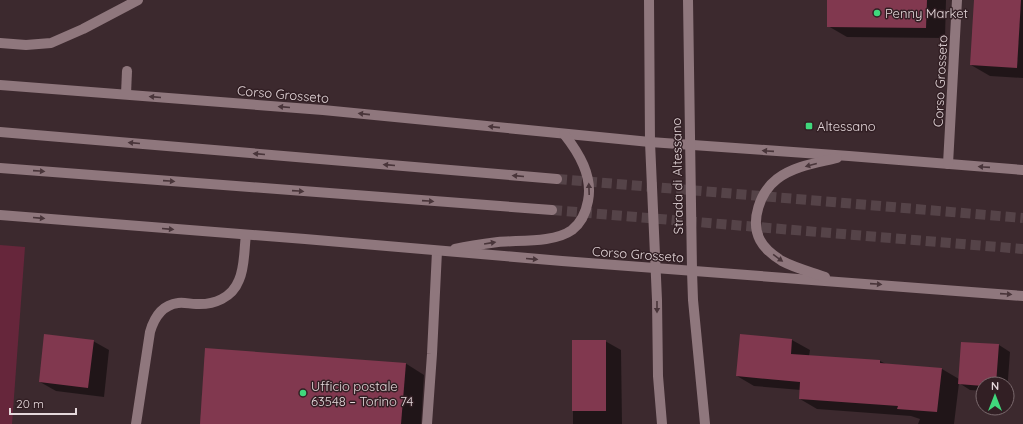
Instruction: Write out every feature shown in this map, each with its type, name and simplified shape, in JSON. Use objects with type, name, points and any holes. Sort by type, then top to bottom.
[{"type":"street","points":[[0,43],[26,45],[51,43],[83,29],[138,0]]},
{"type":"street","name":"Strada di Altessano","points":[[649,0],[650,142],[658,376],[662,424]]},
{"type":"street","name":"Strada di Altessano","points":[[688,0],[693,300],[705,424]]},
{"type":"street","name":"Corso Grosseto","points":[[948,164],[957,0]]},
{"type":"street","points":[[126,94],[127,71]]},
{"type":"street","name":"Corso Grosseto","points":[[0,85],[331,111],[650,142],[1023,170]]},
{"type":"street","points":[[0,132],[557,179]]},
{"type":"street","name":"Corso Grosseto","points":[[437,251],[499,242],[547,238],[561,235],[573,230],[579,223],[586,210],[589,187],[584,165],[572,144],[564,134]]},
{"type":"street","name":"Corso Grosseto","points":[[838,281],[789,264],[776,257],[763,245],[757,232],[757,220],[761,201],[767,190],[776,180],[791,171],[802,167],[849,156]]},
{"type":"street","points":[[0,168],[552,210]]},
{"type":"street","name":"Corso Grosseto","points":[[0,215],[437,251],[1023,296]]},
{"type":"street","points":[[136,424],[150,332],[154,320],[162,310],[173,304],[213,303],[226,297],[232,292],[239,280],[246,235]]},
{"type":"street","points":[[427,424],[437,251]]},
{"type":"shaded area","points":[[0,245],[25,247],[12,424],[0,424]]},
{"type":"building","name":"Penny Market","points":[[827,0],[927,0],[926,28],[827,27]]},
{"type":"building","points":[[974,0],[1021,0],[1017,68],[970,65]]},
{"type":"building","points":[[44,334],[94,340],[88,388],[39,382]]},
{"type":"building","points":[[740,334],[792,339],[791,354],[880,360],[880,363],[942,368],[937,412],[897,409],[898,406],[799,399],[800,382],[736,376]]},
{"type":"building","points":[[572,340],[606,340],[606,411],[572,411]]},
{"type":"building","points":[[961,342],[999,344],[997,376],[975,376],[975,385],[958,384]]},
{"type":"building","name":"Ufficio postale 63548 – Torino 74","points":[[205,348],[406,363],[401,424],[200,424]]},
{"type":"tunnel","points":[[557,179],[1023,218]]},
{"type":"tunnel","points":[[552,210],[1023,249]]},
{"type":"place","name":"Penny Market","points":[[877,13]]},
{"type":"place","name":"Altessano","points":[[809,126]]},
{"type":"place","name":"Ufficio postale 63548 – Torino 74","points":[[303,393]]}]
